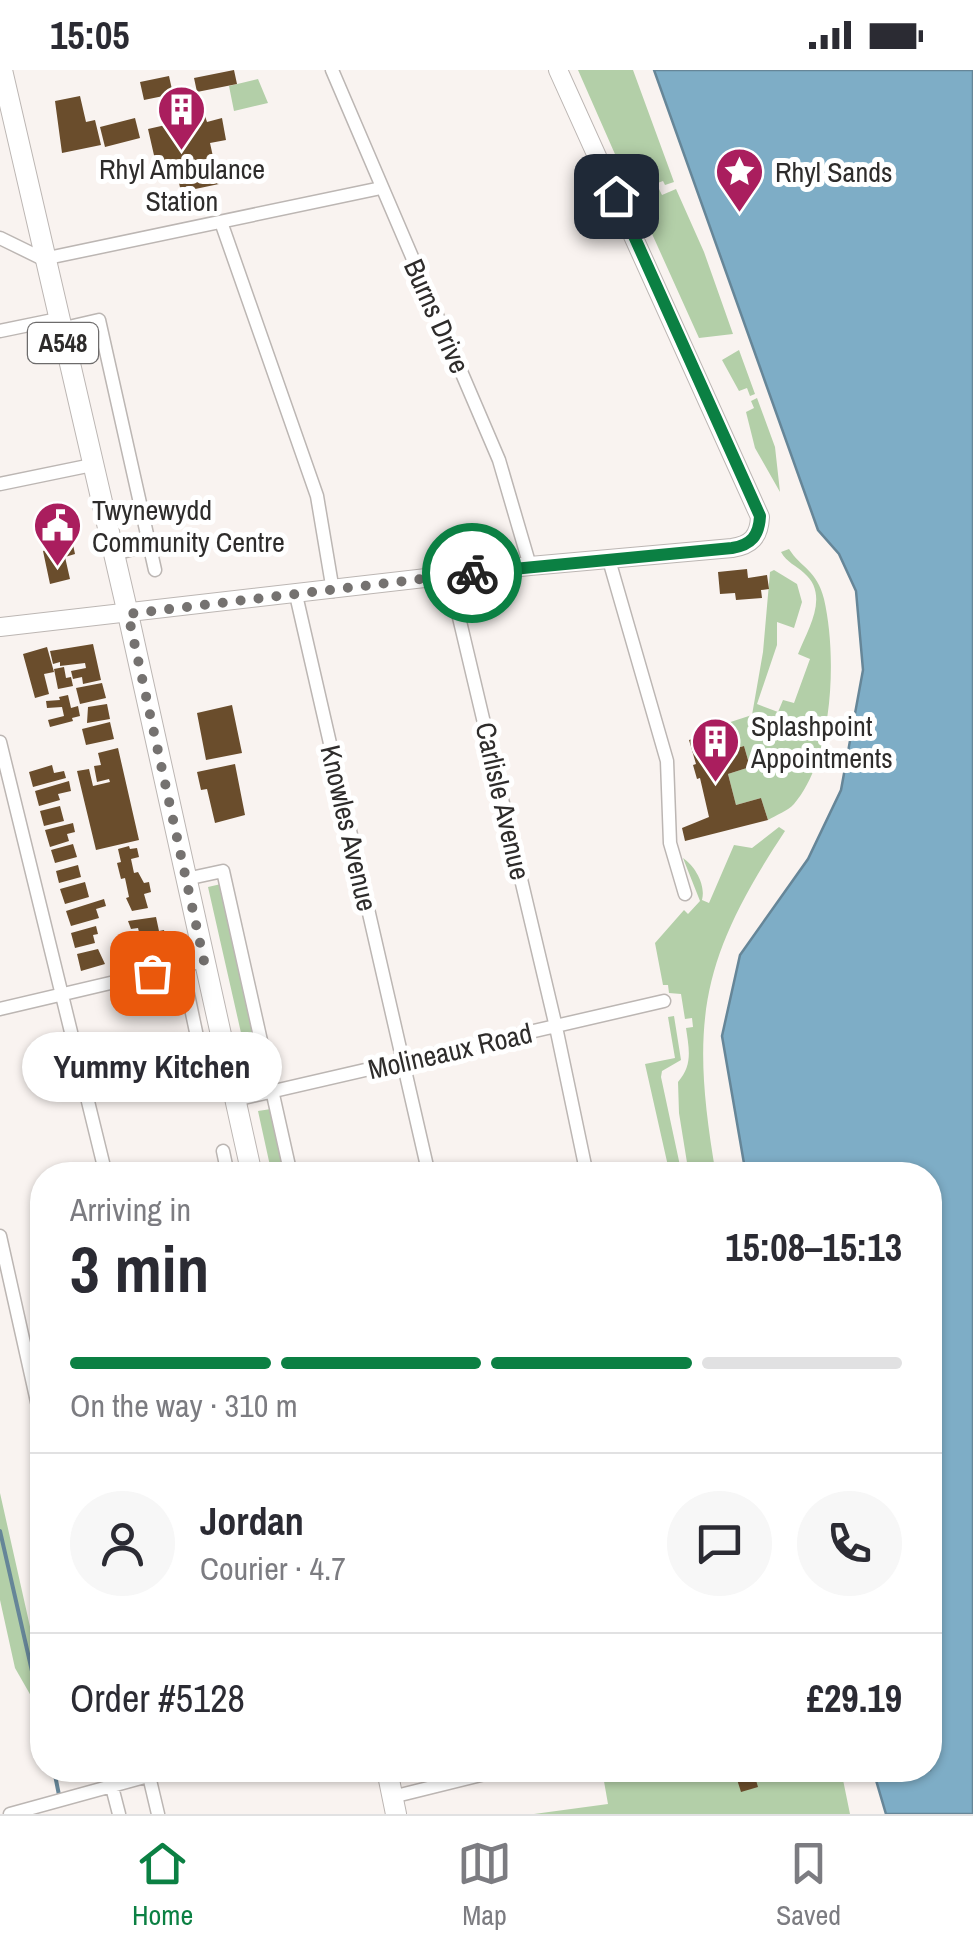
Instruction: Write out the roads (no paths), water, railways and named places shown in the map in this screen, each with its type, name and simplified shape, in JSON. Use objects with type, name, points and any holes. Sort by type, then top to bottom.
[{"type":"main road","name":"A548","points":[[2,70],[249,1162]]},
{"type":"main road","points":[[0,627],[749,544],[755,538],[760,516],[558,70]]},
{"type":"street","name":"Burns Drive","points":[[332,70],[499,460],[530,566]]},
{"type":"street","points":[[0,238],[43,259],[381,188]]},
{"type":"street","points":[[221,222],[317,496],[333,591]]},
{"type":"street","points":[[0,331],[98,320],[155,570]]},
{"type":"street","points":[[0,484],[92,465]]},
{"type":"street","points":[[114,554],[149,546]]},
{"type":"street","points":[[609,560],[667,760],[669,870],[685,894]]},
{"type":"street","name":"Carlisle Avenue","points":[[449,575],[556,1027],[583,1162]]},
{"type":"street","name":"Knowles Avenue","points":[[296,595],[425,1162]]},
{"type":"street","points":[[0,742],[103,1162]]},
{"type":"street","points":[[186,879],[223,871],[288,1162]]},
{"type":"street","points":[[0,1009],[204,961]]},
{"type":"street","points":[[182,966],[199,1046]]},
{"type":"street","name":"Molineaux Road","points":[[235,1100],[664,1001]]},
{"type":"street","points":[[223,1151],[225,1162]]},
{"type":"street","points":[[0,1236],[30,1370]]},
{"type":"street","points":[[10,1814],[129,1782]]},
{"type":"street","points":[[150,1782],[158,1814]]},
{"type":"street","points":[[394,1805],[464,1782]]},
{"type":"street","points":[[112,1787],[120,1814]]},
{"type":"water","points":[[654,70],[973,70],[973,1814],[886,1814],[877,1782],[942,1782],[942,1162],[744,1162],[722,1036],[740,955],[808,859],[841,790],[863,670],[856,591],[839,554],[818,530]]},
{"type":"waterway","points":[[0,1531],[30,1662]]},
{"type":"waterway","points":[[56,1782],[59,1795]]},
{"type":"place","name":"Rhyl Ambulance Station","points":[[182,152]]},
{"type":"place","name":"Rhyl Sands","points":[[740,214]]},
{"type":"place","name":"Twynewydd Community Centre","points":[[57,568]]},
{"type":"place","name":"Splashpoint Appointments","points":[[716,784]]},
{"type":"place","name":"Yummy Kitchen","points":[[152,973]]}]
